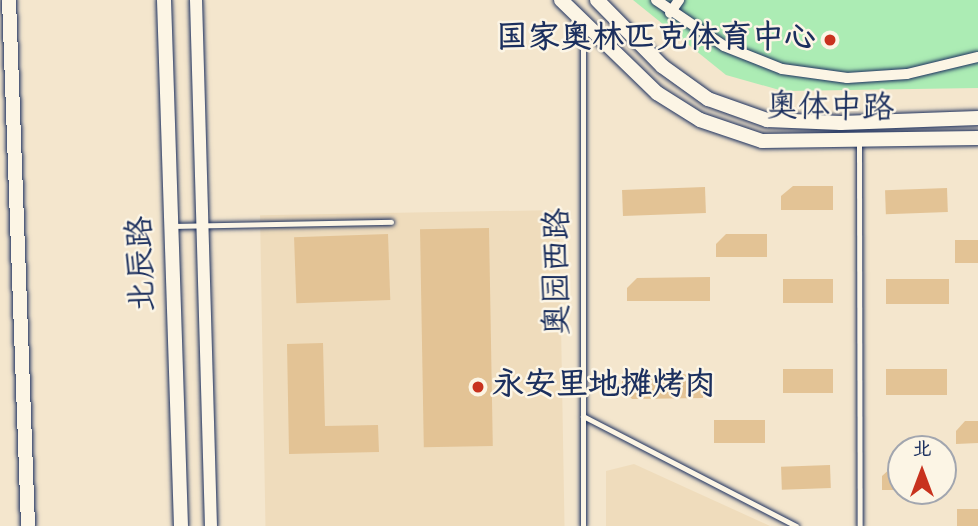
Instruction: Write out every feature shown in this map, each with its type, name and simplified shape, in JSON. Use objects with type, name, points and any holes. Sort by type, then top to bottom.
[{"type":"main road","points":[[9,0],[28,526]]},
{"type":"main road","name":"北辰路","points":[[164,0],[181,526]]},
{"type":"main road","name":"奥体中路","points":[[561,0],[583,18],[657,93],[700,120],[762,141],[859,142],[978,138]]},
{"type":"main road","name":"奥体中路","points":[[597,0],[662,66],[708,99],[767,120],[841,123],[978,118]]},
{"type":"street","name":"北辰路","points":[[196,0],[211,526]]},
{"type":"street","points":[[656,0],[670,13],[724,46],[782,69],[848,78],[907,74],[978,57]]},
{"type":"street","points":[[670,13],[679,0]]},
{"type":"lane","name":"奥园西路","points":[[583,18],[583,526]]},
{"type":"lane","points":[[859,142],[860,526]]},
{"type":"lane","points":[[171,226],[391,222]]},
{"type":"lane","points":[[583,416],[796,526]]},
{"type":"shaded area","points":[[559,210],[565,526],[265,526],[260,215]]},
{"type":"shaded area","points":[[634,464],[770,526],[606,526],[606,471]]},
{"type":"green space","name":"国家奥林匹克体育中心","points":[[633,0],[978,0],[978,88],[783,91],[726,75]]},
{"type":"building","points":[[793,186],[833,186],[833,210],[781,210],[781,196]]},
{"type":"building","points":[[705,187],[706,213],[623,216],[622,190]]},
{"type":"building","points":[[947,188],[948,212],[886,214],[885,190]]},
{"type":"building","points":[[489,228],[493,446],[424,447],[420,229]]},
{"type":"building","points":[[388,234],[390,300],[296,303],[294,237]]},
{"type":"building","points":[[726,234],[767,234],[767,257],[716,257],[716,244]]},
{"type":"building","points":[[955,240],[978,240],[978,263],[955,263]]},
{"type":"building","points":[[710,277],[710,301],[627,301],[627,288],[637,278]]},
{"type":"building","points":[[783,279],[833,279],[833,303],[783,303]]},
{"type":"building","points":[[886,279],[949,279],[949,304],[886,304]]},
{"type":"building","points":[[323,343],[325,426],[378,425],[379,452],[289,454],[287,344]]},
{"type":"building","points":[[783,369],[833,369],[833,393],[783,393]]},
{"type":"building","points":[[886,369],[947,369],[947,395],[886,395]]},
{"type":"building","points":[[703,374],[703,398],[632,399],[622,387],[622,375]]},
{"type":"building","points":[[714,420],[765,420],[765,443],[714,443]]},
{"type":"building","points":[[965,421],[978,421],[978,443],[957,444],[956,431]]},
{"type":"building","points":[[830,465],[831,488],[782,490],[781,467]]},
{"type":"building","points":[[887,472],[887,490],[882,490],[882,476]]},
{"type":"building","points":[[957,509],[978,509],[978,526],[957,526]]},
{"type":"place","name":"国家奥林匹克体育中心","points":[[830,40]]},
{"type":"place","name":"永安里地摊烤肉","points":[[478,387]]}]
